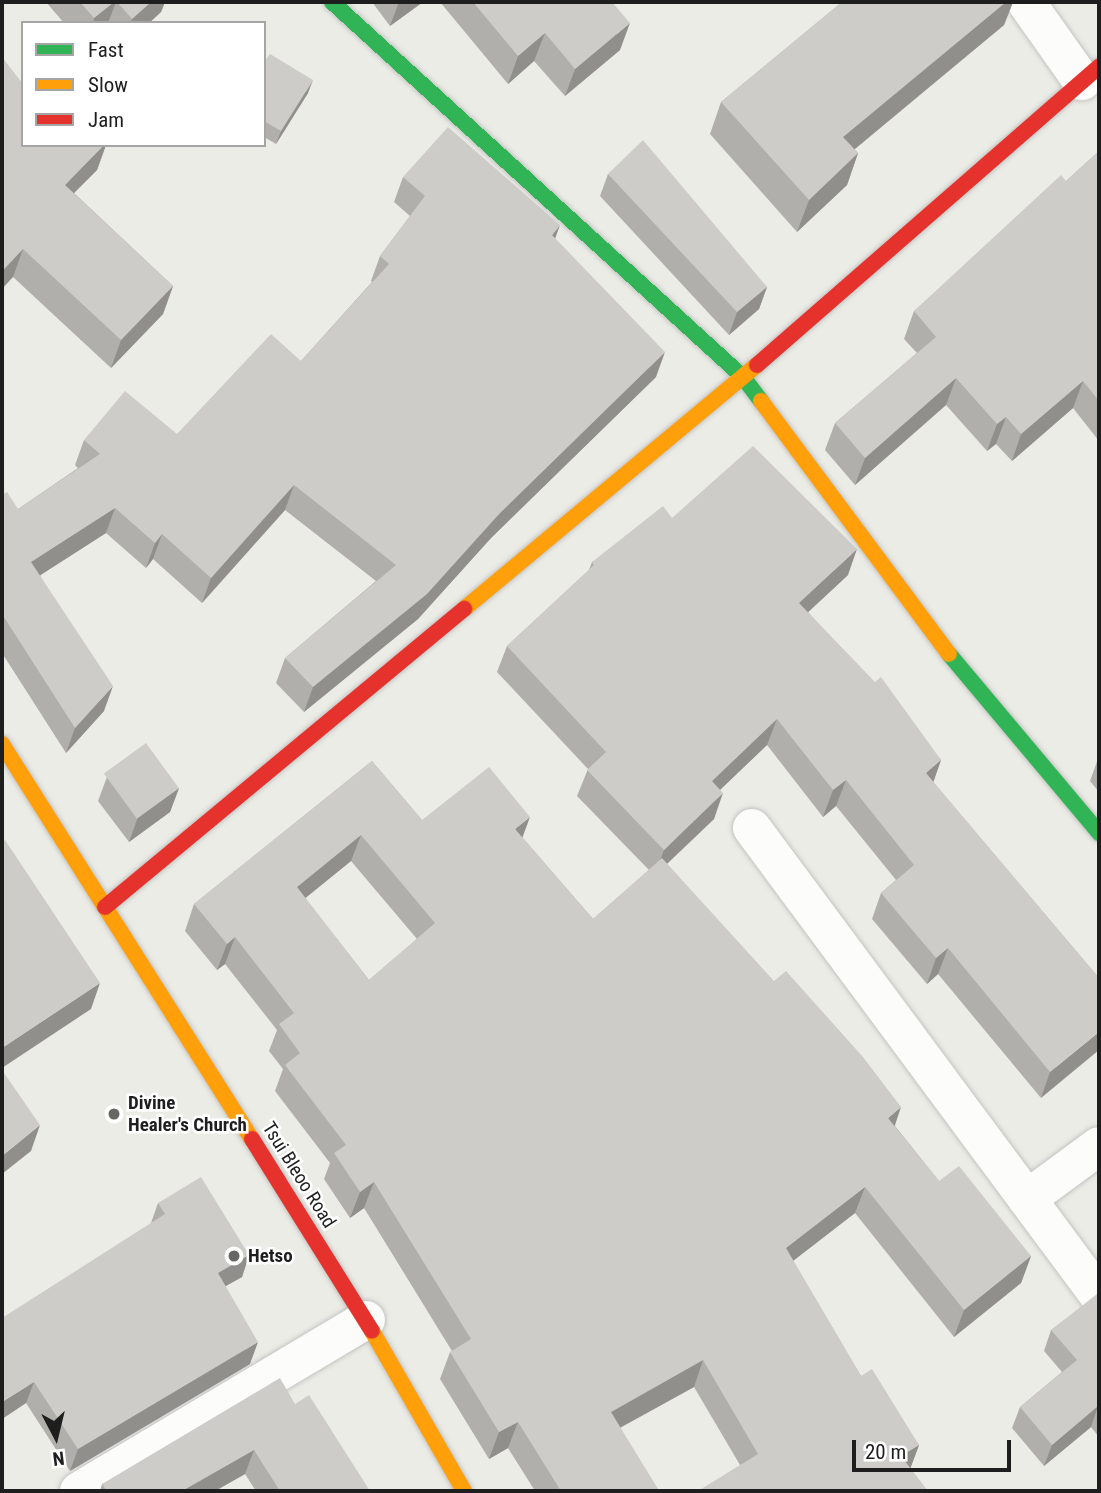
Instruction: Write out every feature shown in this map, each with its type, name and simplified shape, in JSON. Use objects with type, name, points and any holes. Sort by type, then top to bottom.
[{"type":"street","points":[[332,2],[743,377],[861,541],[1004,725],[1099,833]]},
{"type":"street","points":[[105,907],[743,377],[1090,74],[1026,2]]},
{"type":"street","name":"Tsui Bleoo Road","points":[[2,744],[366,1320],[464,1491]]},
{"type":"street","points":[[752,828],[1099,1296]]},
{"type":"street","points":[[1027,1199],[1099,1146]]},
{"type":"street","points":[[79,1491],[366,1320]]},
{"type":"building","points":[[80,2],[114,2],[94,18]]},
{"type":"building","points":[[117,2],[151,2],[132,19]]},
{"type":"building","points":[[473,2],[612,2],[630,23],[575,69],[545,33],[518,56]]},
{"type":"building","points":[[842,2],[1006,2],[843,137],[858,153],[809,200],[721,102]]},
{"type":"building","points":[[270,54],[313,80],[281,131],[266,122],[266,59]]},
{"type":"building","points":[[2,57],[21,81],[21,147],[102,147],[65,185],[173,286],[121,340],[23,249],[2,271]]},
{"type":"building","points":[[448,127],[560,225],[552,235],[665,352],[500,513],[427,594],[313,687],[285,658],[396,565],[294,485],[211,578],[162,534],[155,543],[115,508],[31,562],[113,686],[75,728],[2,614],[2,495],[7,492],[18,509],[100,454],[84,440],[125,391],[177,434],[271,334],[301,361],[389,264],[380,256],[425,196],[403,177]]},
{"type":"building","points":[[643,140],[767,287],[737,312],[608,174]]},
{"type":"building","points":[[1099,151],[1099,401],[1083,381],[1021,434],[1006,417],[997,424],[956,378],[865,458],[835,423],[936,337],[914,311],[1061,175],[1066,181]]},
{"type":"building","points":[[753,446],[857,549],[799,603],[875,682],[881,677],[941,760],[926,773],[1099,978],[1099,1032],[1050,1072],[948,948],[936,958],[881,893],[914,865],[846,780],[833,790],[777,719],[712,781],[723,793],[664,850],[587,770],[606,752],[507,646],[594,565],[592,562],[663,506],[672,518]]},
{"type":"building","points":[[146,743],[179,788],[137,819],[104,774]]},
{"type":"building","points":[[372,761],[422,820],[489,767],[530,817],[515,829],[593,919],[662,858],[774,981],[786,971],[863,1057],[901,1107],[888,1118],[939,1181],[959,1166],[1031,1256],[964,1310],[865,1187],[786,1248],[861,1376],[872,1369],[919,1445],[901,1456],[928,1491],[698,1491],[758,1454],[703,1360],[611,1412],[659,1491],[561,1491],[518,1422],[499,1432],[450,1352],[471,1339],[374,1182],[360,1192],[334,1153],[346,1145],[285,1065],[300,1053],[279,1024],[294,1013],[235,937],[227,944],[194,904]],"holes":[[[361,835],[435,923],[369,980],[297,887]]]},
{"type":"building","points":[[5,840],[100,983],[2,1048],[2,843]]},
{"type":"building","points":[[2,1070],[40,1125],[2,1156]]},
{"type":"building","points":[[201,1177],[249,1255],[218,1273],[258,1342],[78,1449],[34,1382],[2,1402],[2,1318],[165,1214],[158,1203]]},
{"type":"building","points":[[1097,1294],[1099,1407],[1052,1445],[1020,1407],[1077,1360],[1051,1330]]},
{"type":"building","points":[[280,1378],[295,1404],[309,1395],[370,1491],[280,1491],[254,1450],[182,1491],[107,1491],[102,1484]]},
{"type":"traffic: fast","points":[[332,2],[743,377],[761,401]]},
{"type":"traffic: fast","points":[[949,654],[1099,833]]},
{"type":"traffic: slow","points":[[464,609],[757,365]]},
{"type":"traffic: slow","points":[[761,401],[949,654]]},
{"type":"traffic: slow","points":[[2,744],[252,1139]]},
{"type":"traffic: slow","points":[[372,1331],[464,1491]]},
{"type":"traffic: jam","points":[[757,365],[1099,67]]},
{"type":"traffic: jam","points":[[105,907],[464,609]]},
{"type":"traffic: jam","points":[[252,1139],[372,1331]]},
{"type":"place","name":"Divine Healer's Church","points":[[114,1114]]},
{"type":"place","name":"Hetso","points":[[234,1256]]}]
